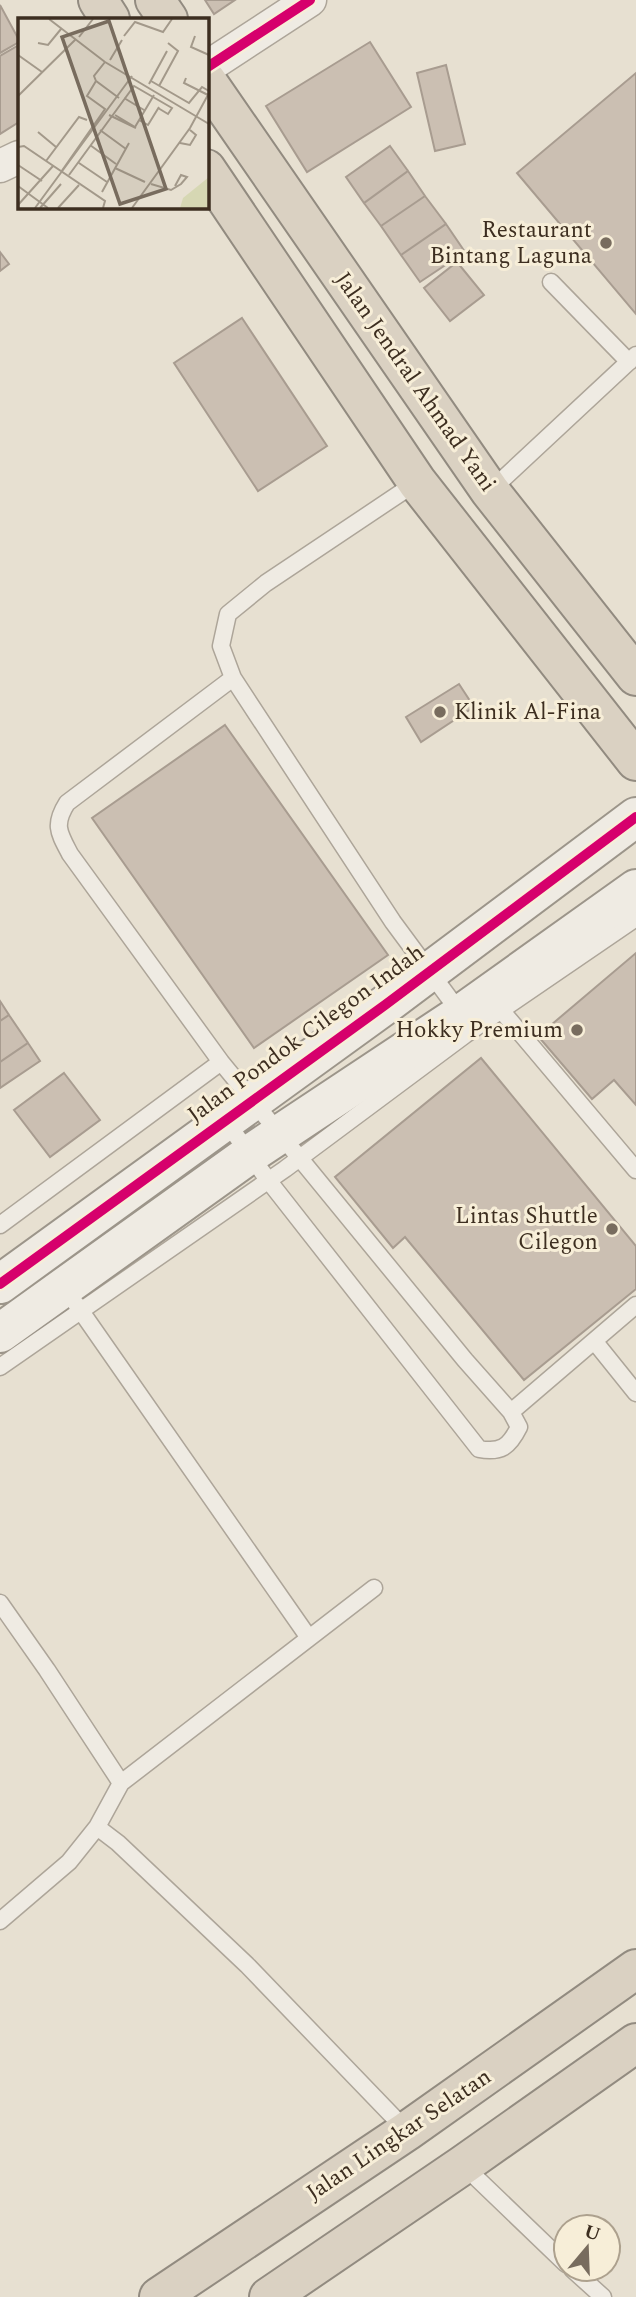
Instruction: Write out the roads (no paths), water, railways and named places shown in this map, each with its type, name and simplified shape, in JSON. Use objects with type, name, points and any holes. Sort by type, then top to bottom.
[{"type":"highway","points":[[98,0],[109,18]]},
{"type":"highway","points":[[155,0],[167,18]]},
{"type":"highway","name":"Jalan Jendral Ahmad Yani","points":[[208,83],[490,491],[636,676]]},
{"type":"highway","points":[[208,172],[417,482],[636,761]]},
{"type":"highway","name":"Jalan Lingkar Selatan","points":[[159,2297],[407,2130],[636,1969]]},
{"type":"highway","points":[[269,2297],[636,2043]]},
{"type":"street","points":[[208,67],[310,0]]},
{"type":"street","points":[[0,166],[18,157]]},
{"type":"street","name":"Jalan Pondok Cilegon Indah","points":[[0,1284],[430,971],[636,817]]},
{"type":"street","points":[[0,1333],[71,1299],[274,1157],[461,1014],[636,889]]},
{"type":"lane","points":[[490,491],[632,359],[551,282]]},
{"type":"lane","points":[[417,482],[266,583],[228,614],[221,646],[233,678],[393,922],[461,1014]]},
{"type":"lane","points":[[233,678],[67,803],[59,816],[58,830],[70,854],[221,1062],[239,1109],[479,1449],[496,1452],[508,1447],[519,1427],[511,1412],[274,1157],[239,1109]]},
{"type":"lane","points":[[274,1157],[501,1010],[636,918]]},
{"type":"lane","points":[[501,1010],[636,1170]]},
{"type":"lane","points":[[0,1225],[221,1062]]},
{"type":"lane","points":[[0,1367],[71,1299],[309,1638]]},
{"type":"lane","points":[[511,1412],[636,1305]]},
{"type":"lane","points":[[595,1342],[636,1393]]},
{"type":"lane","points":[[0,1921],[69,1862],[97,1826],[121,1783],[374,1588]]},
{"type":"lane","points":[[0,1603],[121,1783]]},
{"type":"lane","points":[[97,1826],[247,1965],[407,2130]]},
{"type":"lane","points":[[463,2165],[552,2251]]},
{"type":"lane","points":[[588,2283],[603,2297]]},
{"type":"place","name":"Restaurant Bintang Laguna","points":[[606,243]]},
{"type":"place","name":"Klinik Al-Fina","points":[[440,712]]},
{"type":"place","name":"Hokky Premium","points":[[577,1030]]},
{"type":"place","name":"Lintas Shuttle Cilegon","points":[[612,1229]]}]
